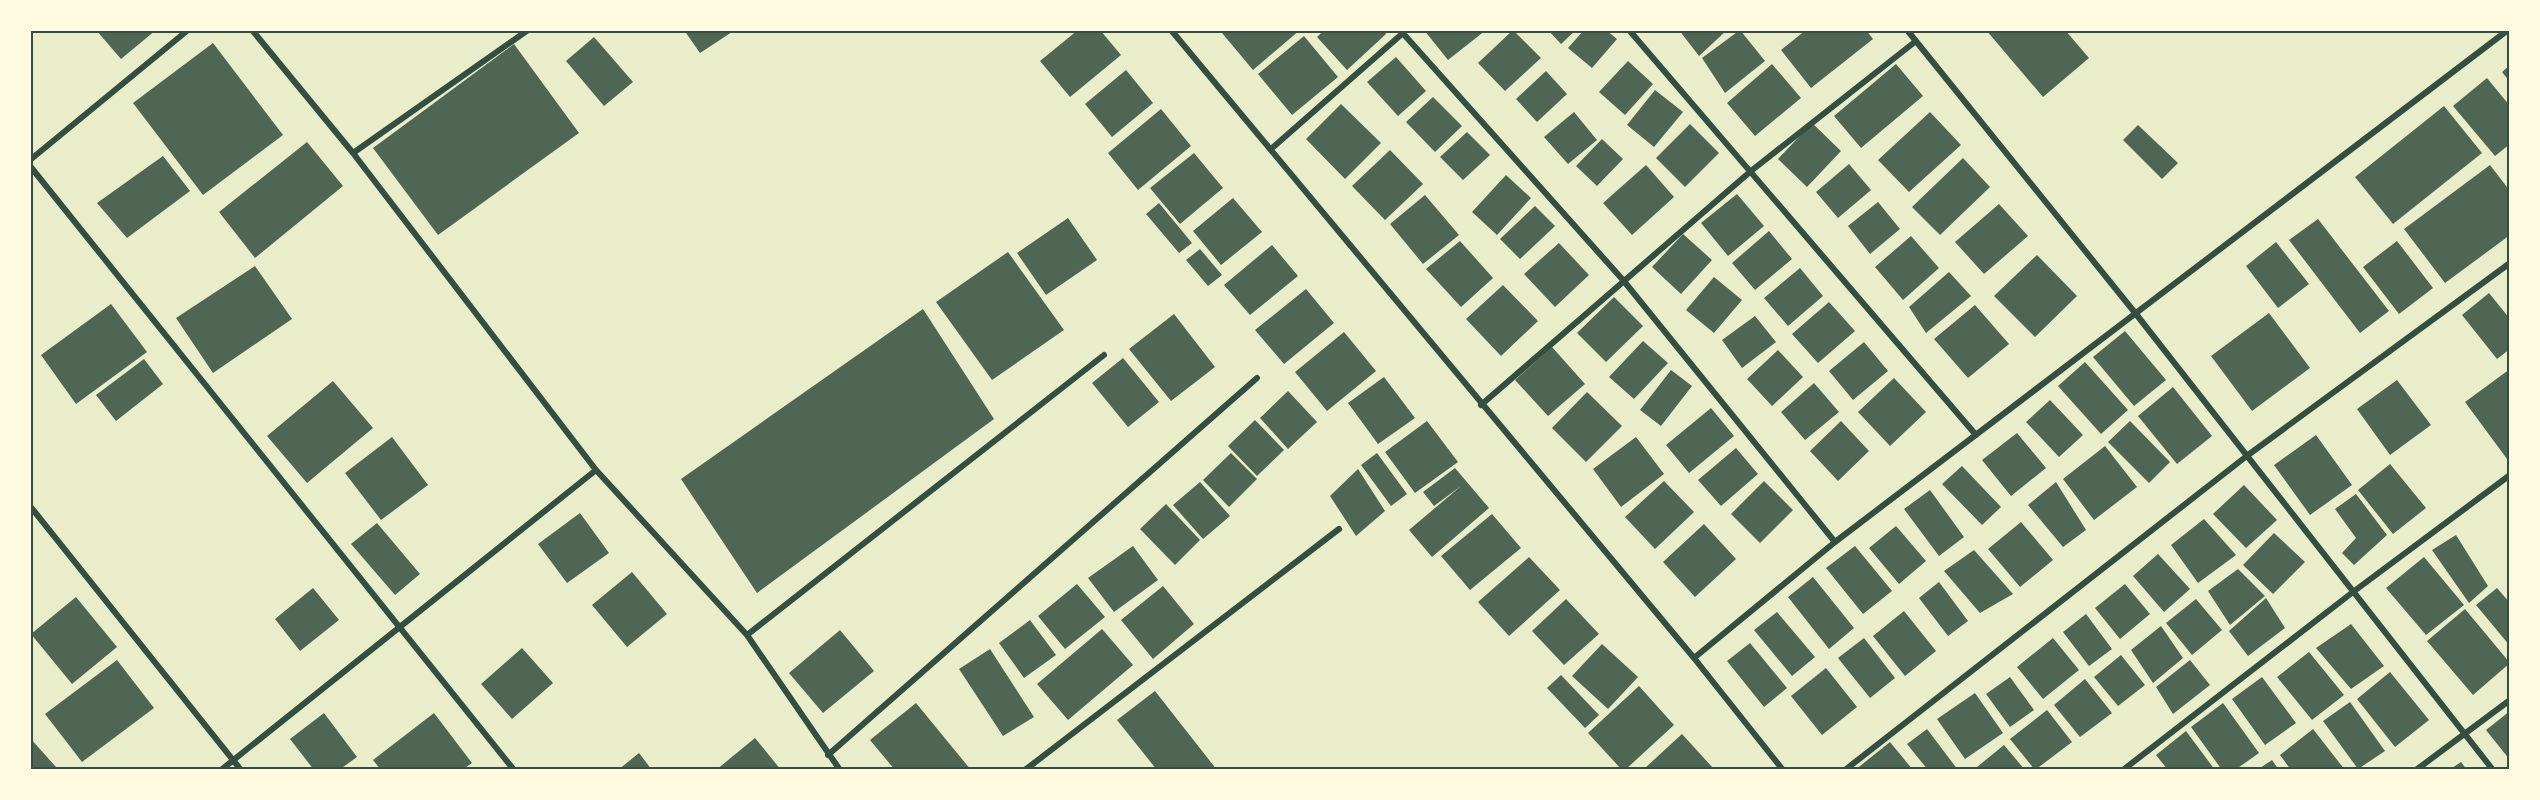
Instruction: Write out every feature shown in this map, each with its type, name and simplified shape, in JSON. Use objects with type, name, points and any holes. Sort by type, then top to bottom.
[{"type":"street","points":[[30,160],[188,30]]},
{"type":"street","points":[[252,30],[353,153],[597,470],[747,635],[840,770]]},
{"type":"street","points":[[353,153],[528,30]]},
{"type":"street","points":[[1171,30],[1694,658],[1783,770]]},
{"type":"street","points":[[1629,30],[1976,435]]},
{"type":"street","points":[[1907,30],[2248,455],[2493,770]]},
{"type":"street","points":[[1694,658],[1835,542],[2508,30]]},
{"type":"street","points":[[1271,149],[1401,32],[1623,280],[1835,542]]},
{"type":"street","points":[[1481,405],[1751,171],[1916,41]]},
{"type":"street","points":[[30,166],[514,770]]},
{"type":"street","points":[[1845,770],[2248,455],[2510,263]]},
{"type":"street","points":[[747,635],[1104,355]]},
{"type":"street","points":[[828,755],[1257,378]]},
{"type":"street","points":[[221,770],[597,470]]},
{"type":"street","points":[[2123,770],[2353,592],[2510,475]]},
{"type":"street","points":[[30,506],[241,770]]},
{"type":"street","points":[[1025,770],[1339,529]]},
{"type":"street","points":[[2416,770],[2510,700]]},
{"type":"building","points":[[96,30],[156,30],[121,59]]},
{"type":"building","points":[[684,30],[735,30],[700,53]]},
{"type":"building","points":[[1078,30],[1100,30],[1121,55],[1070,97],[1040,61]]},
{"type":"building","points":[[1225,30],[1300,30],[1253,70],[1222,33]]},
{"type":"building","points":[[1324,30],[1383,30],[1386,34],[1347,70],[1317,37]]},
{"type":"building","points":[[1424,30],[1486,30],[1448,60]]},
{"type":"building","points":[[1513,30],[1541,58],[1505,91],[1478,63]]},
{"type":"building","points":[[1548,30],[1576,30],[1561,44]]},
{"type":"building","points":[[1584,30],[1606,30],[1617,39],[1592,68],[1568,48]]},
{"type":"building","points":[[1679,30],[1727,30],[1699,56]]},
{"type":"building","points":[[1740,30],[1765,61],[1725,93],[1702,58]]},
{"type":"building","points":[[1806,30],[1866,30],[1873,39],[1811,88],[1781,50]]},
{"type":"building","points":[[1986,30],[2065,30],[2089,58],[2043,97]]},
{"type":"building","points":[[1304,36],[1338,77],[1292,115],[1258,74]]},
{"type":"building","points":[[594,37],[633,82],[604,106],[566,61]]},
{"type":"building","points":[[213,43],[283,135],[203,195],[133,103]]},
{"type":"building","points":[[514,44],[579,133],[438,235],[373,148]]},
{"type":"building","points":[[1396,57],[1426,91],[1398,116],[1367,82]]},
{"type":"building","points":[[1628,61],[1653,84],[1625,115],[1599,92]]},
{"type":"building","points":[[1772,64],[1801,98],[1755,136],[1727,103]]},
{"type":"building","points":[[1896,64],[1923,96],[1861,148],[1834,116]]},
{"type":"building","points":[[2510,65],[2510,82],[2502,72]]},
{"type":"building","points":[[1126,70],[1153,103],[1112,137],[1085,104]]},
{"type":"building","points":[[1546,71],[1567,94],[1537,122],[1516,99]]},
{"type":"building","points":[[2487,78],[2510,106],[2510,144],[2495,156],[2453,106]]},
{"type":"building","points":[[1655,90],[1683,112],[1654,147],[1627,125]]},
{"type":"building","points":[[1433,97],[1462,126],[1435,152],[1406,122]]},
{"type":"building","points":[[1341,104],[1381,143],[1345,179],[1306,139]]},
{"type":"building","points":[[2444,106],[2482,153],[2393,224],[2355,177]]},
{"type":"building","points":[[1161,109],[1191,146],[1138,190],[1108,153]]},
{"type":"building","points":[[1574,112],[1597,140],[1568,164],[1544,137]]},
{"type":"building","points":[[1930,112],[1961,145],[1909,192],[1878,160]]},
{"type":"building","points":[[1812,123],[1841,151],[1807,187],[1778,159]]},
{"type":"building","points":[[1690,124],[1719,153],[1685,187],[1656,158]]},
{"type":"building","points":[[2138,125],[2178,163],[2162,179],[2123,140]]},
{"type":"building","points":[[1467,132],[1490,155],[1463,180],[1440,157]]},
{"type":"building","points":[[1602,139],[1623,159],[1597,186],[1576,166]]},
{"type":"building","points":[[307,142],[343,186],[255,258],[219,212]]},
{"type":"building","points":[[1390,150],[1423,184],[1385,220],[1352,186]]},
{"type":"building","points":[[1194,153],[1223,188],[1180,224],[1150,188]]},
{"type":"building","points":[[163,156],[190,191],[127,238],[97,203]]},
{"type":"building","points":[[1963,158],[1990,187],[1940,235],[1912,207]]},
{"type":"building","points":[[1849,164],[1871,190],[1838,218],[1816,192]]},
{"type":"building","points":[[1646,165],[1674,197],[1632,235],[1603,203]]},
{"type":"building","points":[[2490,165],[2510,191],[2510,235],[2445,283],[2404,229]]},
{"type":"building","points":[[1506,175],[1531,198],[1497,235],[1472,212]]},
{"type":"building","points":[[1737,194],[1764,226],[1728,256],[1701,223]]},
{"type":"building","points":[[1425,195],[1459,235],[1423,264],[1390,224]]},
{"type":"building","points":[[1233,198],[1262,232],[1221,265],[1193,231]]},
{"type":"building","points":[[1878,202],[1900,229],[1870,254],[1848,226]]},
{"type":"building","points":[[1159,203],[1192,243],[1179,253],[1146,214]]},
{"type":"building","points":[[1999,204],[2028,236],[1984,274],[1955,242]]},
{"type":"building","points":[[1535,206],[1555,226],[1520,259],[1500,239]]},
{"type":"building","points":[[1068,218],[1097,260],[1046,295],[1017,253]]},
{"type":"building","points":[[2318,219],[2389,311],[2360,333],[2289,240]]},
{"type":"building","points":[[1769,231],[1792,259],[1755,290],[1732,263]]},
{"type":"building","points":[[1683,234],[1712,260],[1681,294],[1652,267]]},
{"type":"building","points":[[1911,236],[1939,268],[1903,300],[1875,267]]},
{"type":"building","points":[[1460,241],[1493,278],[1461,307],[1426,269]]},
{"type":"building","points":[[2397,241],[2433,288],[2399,314],[2363,267]]},
{"type":"building","points":[[2276,242],[2309,284],[2278,308],[2246,266]]},
{"type":"building","points":[[1559,243],[1589,275],[1555,307],[1524,274]]},
{"type":"building","points":[[1272,245],[1298,276],[1250,315],[1224,285]]},
{"type":"building","points":[[1200,249],[1222,275],[1208,286],[1186,260]]},
{"type":"building","points":[[1008,252],[1064,330],[992,380],[936,302]]},
{"type":"building","points":[[2037,255],[2077,296],[2035,337],[1994,296]]},
{"type":"building","points":[[255,266],[292,319],[213,373],[176,318]]},
{"type":"building","points":[[1800,268],[1823,296],[1788,326],[1764,298]]},
{"type":"building","points":[[1949,272],[1971,296],[1926,333],[1909,307]]},
{"type":"building","points":[[1714,277],[1742,300],[1714,333],[1686,310]]},
{"type":"building","points":[[1503,285],[1538,321],[1501,356],[1466,319]]},
{"type":"building","points":[[1306,289],[1334,323],[1284,364],[1255,330]]},
{"type":"building","points":[[2489,293],[2510,319],[2510,349],[2497,359],[2462,315]]},
{"type":"building","points":[[1614,297],[1643,326],[1606,362],[1577,333]]},
{"type":"building","points":[[1829,302],[1855,331],[1818,363],[1792,334]]},
{"type":"building","points":[[111,304],[147,352],[76,404],[41,355]]},
{"type":"building","points":[[1975,305],[2009,344],[1968,378],[1934,339]]},
{"type":"building","points":[[923,309],[994,419],[757,593],[681,479]]},
{"type":"building","points":[[2269,313],[2310,368],[2252,411],[2211,356]]},
{"type":"building","points":[[1174,314],[1215,367],[1171,401],[1129,349]]},
{"type":"building","points":[[1755,316],[1776,342],[1742,368],[1722,340]]},
{"type":"building","points":[[2125,331],[2166,380],[2134,406],[2093,357]]},
{"type":"building","points":[[1344,332],[1376,371],[1327,411],[1295,372]]},
{"type":"building","points":[[1643,341],[1668,363],[1634,399],[1609,377]]},
{"type":"building","points":[[1864,342],[1888,371],[1853,400],[1829,371]]},
{"type":"building","points":[[1552,347],[1585,384],[1548,416],[1515,380]]},
{"type":"building","points":[[1778,350],[1803,377],[1772,406],[1747,379]]},
{"type":"building","points":[[1123,358],[1159,402],[1128,427],[1092,383]]},
{"type":"building","points":[[144,359],[163,384],[116,421],[96,395]]},
{"type":"building","points":[[2085,362],[2128,410],[2101,434],[2058,386]]},
{"type":"building","points":[[2510,369],[2510,463],[2465,402]]},
{"type":"building","points":[[1671,370],[1692,386],[1661,426],[1640,410]]},
{"type":"building","points":[[1384,377],[1415,418],[1378,444],[1348,403]]},
{"type":"building","points":[[1894,378],[1926,412],[1890,446],[1858,412]]},
{"type":"building","points":[[2397,380],[2431,425],[2390,455],[2357,409]]},
{"type":"building","points":[[333,381],[373,428],[307,483],[267,436]]},
{"type":"building","points":[[1814,383],[1839,412],[1805,440],[1781,412]]},
{"type":"building","points":[[2173,387],[2212,436],[2177,464],[2138,416]]},
{"type":"building","points":[[1288,391],[1317,422],[1288,449],[1260,418]]},
{"type":"building","points":[[1587,392],[1622,426],[1586,462],[1552,428]]},
{"type":"building","points":[[2050,400],[2083,435],[2059,457],[2026,422]]},
{"type":"building","points":[[1711,408],[1734,436],[1689,473],[1666,445]]},
{"type":"building","points":[[1255,420],[1284,450],[1257,476],[1228,446]]},
{"type":"building","points":[[1427,421],[1458,462],[1415,493],[1385,452]]},
{"type":"building","points":[[1841,421],[1869,451],[1838,481],[1810,451]]},
{"type":"building","points":[[2130,421],[2170,462],[2149,483],[2108,442]]},
{"type":"building","points":[[2017,433],[2046,468],[2011,496],[1982,460]]},
{"type":"building","points":[[2316,435],[2352,485],[2310,515],[2274,465]]},
{"type":"building","points":[[392,437],[428,485],[381,520],[345,473]]},
{"type":"building","points":[[1636,437],[1664,474],[1621,507],[1593,469]]},
{"type":"building","points":[[2105,446],[2137,487],[2094,520],[2063,479]]},
{"type":"building","points":[[1736,448],[1758,474],[1721,506],[1698,480]]},
{"type":"building","points":[[1231,453],[1257,479],[1229,507],[1203,480]]},
{"type":"building","points":[[1377,453],[1407,494],[1391,506],[1361,465]]},
{"type":"building","points":[[2390,464],[2426,508],[2393,534],[2358,490]]},
{"type":"building","points":[[1962,466],[2001,507],[1982,525],[1942,484]]},
{"type":"building","points":[[1455,468],[1489,508],[1432,557],[1409,530],[1461,486],[1434,506],[1423,492]]},
{"type":"building","points":[[1358,469],[1385,511],[1356,536],[1330,496]]},
{"type":"building","points":[[1664,481],[1694,512],[1655,549],[1625,517]]},
{"type":"building","points":[[1764,481],[1793,510],[1760,543],[1731,514]]},
{"type":"building","points":[[1200,482],[1230,516],[1203,539],[1173,505]]},
{"type":"building","points":[[2056,482],[2086,530],[2063,547],[2028,505]]},
{"type":"building","points":[[2244,485],[2277,520],[2246,548],[2213,514]]},
{"type":"building","points":[[1930,490],[1964,537],[1939,556],[1904,509]]},
{"type":"building","points":[[2356,494],[2387,535],[2354,565],[2342,553],[2356,538],[2335,509]]},
{"type":"building","points":[[1166,504],[1200,540],[1175,565],[1140,529]]},
{"type":"building","points":[[580,513],[609,553],[567,583],[538,544]]},
{"type":"building","points":[[1492,514],[1521,548],[1470,590],[1441,556]]},
{"type":"building","points":[[2204,519],[2236,555],[2198,583],[2171,545]]},
{"type":"building","points":[[2021,522],[2053,560],[2020,587],[1988,549]]},
{"type":"building","points":[[377,523],[420,574],[395,595],[351,544]]},
{"type":"building","points":[[1704,524],[1736,559],[1695,597],[1663,562]]},
{"type":"building","points":[[1896,526],[1926,561],[1899,584],[1869,548]]},
{"type":"building","points":[[2274,533],[2305,562],[2273,594],[2243,565]]},
{"type":"building","points":[[2456,535],[2488,586],[2469,603],[2432,550]]},
{"type":"building","points":[[1133,546],[1158,580],[1114,612],[1088,578]]},
{"type":"building","points":[[1855,546],[1892,591],[1863,614],[1826,568]]},
{"type":"building","points":[[1974,550],[2013,594],[1980,613],[1944,571]]},
{"type":"building","points":[[2158,554],[2190,589],[2164,612],[2133,576]]},
{"type":"building","points":[[1529,557],[1560,590],[1509,636],[1478,602]]},
{"type":"building","points":[[2424,557],[2464,605],[2426,635],[2386,588]]},
{"type":"building","points":[[2238,569],[2265,596],[2230,625],[2208,591]]},
{"type":"building","points":[[632,572],[667,614],[627,647],[592,605]]},
{"type":"building","points":[[1813,577],[1854,628],[1829,649],[1788,597]]},
{"type":"building","points":[[1939,582],[1968,621],[1948,636],[1919,598]]},
{"type":"building","points":[[1077,584],[1105,617],[1065,649],[1038,616]]},
{"type":"building","points":[[2125,584],[2150,614],[2120,639],[2095,608]]},
{"type":"building","points":[[1163,586],[1194,624],[1153,659],[1121,620]]},
{"type":"building","points":[[313,588],[339,620],[300,651],[275,619]]},
{"type":"building","points":[[2497,588],[2510,603],[2510,646],[2476,605]]},
{"type":"building","points":[[76,597],[117,647],[72,684],[31,634]]},
{"type":"building","points":[[2266,598],[2285,628],[2248,656],[2229,631]]},
{"type":"building","points":[[1566,599],[1599,634],[1564,665],[1532,631]]},
{"type":"building","points":[[2196,599],[2222,630],[2192,655],[2166,623]]},
{"type":"building","points":[[2465,609],[2510,663],[2473,695],[2427,641]]},
{"type":"building","points":[[1904,611],[1936,651],[1905,676],[1873,636]]},
{"type":"building","points":[[1777,612],[1815,657],[1792,676],[1754,630]]},
{"type":"building","points":[[2086,614],[2112,649],[2089,666],[2063,632]]},
{"type":"building","points":[[1030,620],[1056,655],[1024,678],[999,643]]},
{"type":"building","points":[[2351,624],[2384,666],[2351,689],[2316,648]]},
{"type":"building","points":[[2161,626],[2183,658],[2153,683],[2131,650]]},
{"type":"building","points":[[1102,629],[1133,665],[1068,720],[1037,684]]},
{"type":"building","points":[[840,630],[874,671],[823,713],[789,673]]},
{"type":"building","points":[[1864,638],[1895,678],[1870,698],[1838,658]]},
{"type":"building","points":[[2053,638],[2079,670],[2043,699],[2017,667]]},
{"type":"building","points":[[1750,643],[1787,688],[1764,707],[1727,661]]},
{"type":"building","points":[[1602,644],[1638,677],[1608,709],[1572,676]]},
{"type":"building","points":[[522,648],[553,683],[512,719],[481,684]]},
{"type":"building","points":[[990,649],[1034,717],[1003,736],[959,669]]},
{"type":"building","points":[[2309,652],[2344,695],[2312,720],[2277,677]]},
{"type":"building","points":[[2121,655],[2145,685],[2118,706],[2094,677]]},
{"type":"building","points":[[117,660],[154,708],[82,762],[45,714]]},
{"type":"building","points":[[2190,660],[2210,685],[2173,714],[2156,687]]},
{"type":"building","points":[[1826,668],[1857,707],[1822,735],[1791,696]]},
{"type":"building","points":[[2390,672],[2429,720],[2395,747],[2357,699]]},
{"type":"building","points":[[1561,675],[1599,715],[1585,728],[1547,688]]},
{"type":"building","points":[[2010,677],[2034,710],[2010,727],[1986,694]]},
{"type":"building","points":[[2262,677],[2296,723],[2265,745],[2232,699]]},
{"type":"building","points":[[2085,679],[2112,713],[2080,737],[2054,705]]},
{"type":"building","points":[[1639,686],[1674,725],[1625,770],[1622,770],[1588,733]]},
{"type":"building","points":[[1155,691],[1217,770],[1157,770],[1117,720]]},
{"type":"building","points":[[1975,693],[2003,733],[1965,759],[1937,719]]},
{"type":"building","points":[[2350,702],[2385,751],[2358,769],[2323,721]]},
{"type":"building","points":[[916,703],[971,770],[895,770],[870,740]]},
{"type":"building","points":[[2223,703],[2259,753],[2235,770],[2222,770],[2191,727]]},
{"type":"building","points":[[2047,710],[2072,742],[2035,770],[2010,739]]},
{"type":"building","points":[[2510,711],[2510,760],[2486,730]]},
{"type":"building","points":[[324,713],[357,757],[339,770],[314,770],[290,739]]},
{"type":"building","points":[[434,713],[472,763],[462,770],[381,770],[373,760]]},
{"type":"building","points":[[1927,729],[1958,770],[1928,770],[1907,744]]},
{"type":"building","points":[[2313,729],[2345,770],[2291,770],[2280,755]]},
{"type":"building","points":[[2186,731],[2215,770],[2168,770],[2156,755]]},
{"type":"building","points":[[1682,734],[1713,768],[1711,770],[1647,770],[1645,768]]},
{"type":"building","points":[[30,738],[56,767],[53,770],[30,770]]},
{"type":"building","points":[[755,738],[781,770],[716,770]]},
{"type":"building","points":[[1890,742],[1913,770],[1855,770]]},
{"type":"building","points":[[2004,745],[2025,770],[1979,770],[1977,767]]},
{"type":"building","points":[[639,753],[652,770],[618,770]]},
{"type":"building","points":[[2272,760],[2279,770],[2257,770]]},
{"type":"building","points":[[2461,762],[2467,770],[2449,770]]}]
